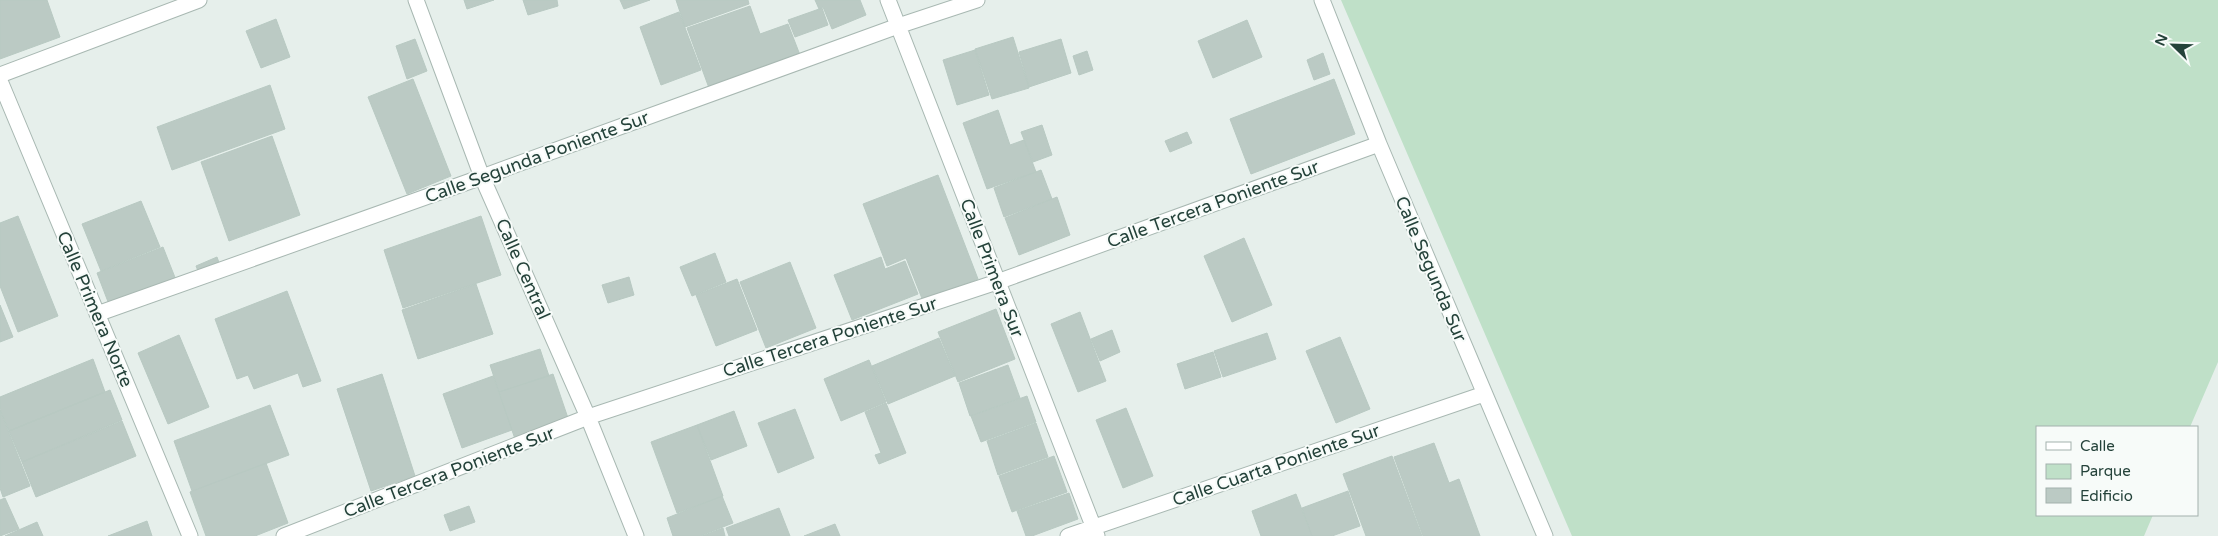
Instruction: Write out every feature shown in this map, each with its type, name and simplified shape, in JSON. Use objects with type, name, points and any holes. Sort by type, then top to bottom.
[{"type":"street","points":[[0,75],[199,0]]},
{"type":"street","name":"Calle Central","points":[[416,0],[482,178],[588,417],[636,536]]},
{"type":"street","name":"Calle Primera Sur","points":[[888,0],[1095,532]]},
{"type":"street","name":"Calle Segunda Poniente Sur","points":[[97,314],[482,178],[898,26],[977,0]]},
{"type":"street","name":"Calle Segunda Sur","points":[[1322,0],[1378,144],[1545,536]]},
{"type":"street","name":"Calle Primera Norte","points":[[0,81],[190,536]]},
{"type":"street","name":"Calle Tercera Poniente Sur","points":[[284,536],[588,417],[997,282],[1378,144]]},
{"type":"street","name":"Calle Cuarta Poniente Sur","points":[[1068,536],[1095,532],[1484,394]]},
{"type":"green space","points":[[1341,0],[2218,0],[2218,362],[2190,426],[2036,426],[2036,516],[2153,516],[2144,536],[1572,536]]},
{"type":"building","points":[[0,0],[47,0],[60,37],[0,59]]},
{"type":"building","points":[[464,0],[494,0],[467,9]]},
{"type":"building","points":[[523,0],[557,0],[558,6],[528,15]]},
{"type":"building","points":[[620,0],[650,0],[624,9]]},
{"type":"building","points":[[676,0],[748,0],[749,4],[685,27]]},
{"type":"building","points":[[815,0],[860,0],[866,15],[832,29],[823,7],[819,9]]},
{"type":"building","points":[[750,6],[760,34],[788,24],[800,55],[709,88],[687,28]]},
{"type":"building","points":[[822,8],[828,25],[795,37],[788,20]]},
{"type":"building","points":[[679,12],[701,70],[661,85],[640,27]]},
{"type":"building","points":[[276,19],[290,57],[261,68],[246,31]]},
{"type":"building","points":[[1247,20],[1262,57],[1213,78],[1198,41]]},
{"type":"building","points":[[1013,37],[1029,88],[992,99],[975,49]]},
{"type":"building","points":[[415,39],[427,71],[407,79],[396,46]]},
{"type":"building","points":[[1061,39],[1071,73],[1029,87],[1019,52]]},
{"type":"building","points":[[975,50],[989,95],[957,105],[943,60]]},
{"type":"building","points":[[1087,51],[1093,70],[1079,75],[1073,56]]},
{"type":"building","points":[[1323,53],[1330,74],[1314,80],[1307,60]]},
{"type":"building","points":[[413,79],[451,176],[407,194],[368,97]]},
{"type":"building","points":[[1334,79],[1355,134],[1251,174],[1230,119]]},
{"type":"building","points":[[270,85],[285,129],[172,170],[157,127]]},
{"type":"building","points":[[998,110],[1010,145],[1024,140],[1036,172],[987,189],[963,123]]},
{"type":"building","points":[[1042,125],[1052,155],[1033,162],[1021,132]]},
{"type":"building","points":[[1187,132],[1192,143],[1170,152],[1165,141]]},
{"type":"building","points":[[272,136],[300,215],[229,241],[201,162]]},
{"type":"building","points":[[1041,170],[1052,199],[1004,217],[994,188]]},
{"type":"building","points":[[938,175],[978,279],[923,301],[906,258],[887,266],[863,204]]},
{"type":"building","points":[[1057,197],[1070,235],[1019,255],[1005,218]]},
{"type":"building","points":[[141,201],[160,247],[101,271],[82,224]]},
{"type":"building","points":[[18,216],[58,316],[18,332],[0,286],[0,223]]},
{"type":"building","points":[[481,216],[501,275],[403,308],[384,250]]},
{"type":"building","points":[[1244,238],[1272,305],[1232,322],[1204,256]]},
{"type":"building","points":[[163,247],[176,280],[110,307],[97,273]]},
{"type":"building","points":[[715,253],[726,282],[692,296],[680,267]]},
{"type":"building","points":[[217,257],[221,268],[200,276],[196,266]]},
{"type":"building","points":[[881,257],[885,269],[905,261],[918,294],[852,320],[834,275]]},
{"type":"building","points":[[790,262],[816,328],[766,348],[740,282]]},
{"type":"building","points":[[629,277],[634,295],[608,303],[602,285]]},
{"type":"building","points":[[737,279],[757,330],[716,346],[696,295]]},
{"type":"building","points":[[476,284],[493,334],[418,359],[402,310]]},
{"type":"building","points":[[287,291],[321,381],[303,387],[298,373],[254,389],[248,375],[237,379],[215,319]]},
{"type":"building","points":[[0,305],[13,337],[0,342]]},
{"type":"building","points":[[996,309],[1015,359],[958,382],[938,332]]},
{"type":"building","points":[[1080,312],[1106,381],[1078,392],[1051,324]]},
{"type":"building","points":[[1112,330],[1120,352],[1100,361],[1091,339]]},
{"type":"building","points":[[1267,333],[1276,359],[1223,377],[1214,351]]},
{"type":"building","points":[[179,335],[209,407],[168,424],[138,353]]},
{"type":"building","points":[[1340,337],[1370,409],[1336,423],[1306,351]]},
{"type":"building","points":[[939,338],[955,376],[888,404],[872,366]]},
{"type":"building","points":[[540,349],[549,376],[499,392],[490,365]]},
{"type":"building","points":[[1213,352],[1221,377],[1185,389],[1177,364]]},
{"type":"building","points":[[93,359],[105,392],[9,431],[0,409],[0,397]]},
{"type":"building","points":[[869,360],[886,402],[841,421],[824,379]]},
{"type":"building","points":[[1008,365],[1020,398],[970,416],[959,383]]},
{"type":"building","points":[[382,374],[415,476],[371,491],[337,389]]},
{"type":"building","points":[[553,374],[569,421],[515,439],[499,392]]},
{"type":"building","points":[[493,376],[512,430],[462,448],[443,394]]},
{"type":"building","points":[[110,390],[122,420],[22,462],[9,431]]},
{"type":"building","points":[[1027,396],[1036,422],[981,442],[971,416]]},
{"type":"building","points":[[886,403],[906,453],[879,464],[875,455],[881,453],[865,412]]},
{"type":"building","points":[[270,405],[289,455],[192,491],[174,441]]},
{"type":"building","points":[[1126,408],[1153,476],[1123,488],[1096,420]]},
{"type":"building","points":[[795,409],[814,458],[778,473],[758,423]]},
{"type":"building","points":[[0,410],[30,486],[3,497],[0,488]]},
{"type":"building","points":[[734,411],[747,446],[711,460],[697,425]]},
{"type":"building","points":[[122,421],[136,456],[36,497],[22,462]]},
{"type":"building","points":[[1036,423],[1048,457],[998,475],[987,441]]},
{"type":"building","points":[[697,425],[723,496],[677,513],[651,442]]},
{"type":"building","points":[[1434,443],[1449,483],[1459,479],[1480,536],[1423,536],[1394,457]]},
{"type":"building","points":[[1054,456],[1067,492],[1012,512],[999,476]]},
{"type":"building","points":[[1392,456],[1422,536],[1366,536],[1343,474]]},
{"type":"building","points":[[266,463],[288,523],[255,536],[206,536],[190,492]]},
{"type":"building","points":[[1348,491],[1360,526],[1332,536],[1312,536],[1302,508]]},
{"type":"building","points":[[1069,493],[1078,519],[1032,536],[1026,536],[1017,511]]},
{"type":"building","points":[[1296,494],[1312,536],[1261,536],[1252,511]]},
{"type":"building","points":[[722,496],[733,523],[700,536],[673,536],[667,518]]},
{"type":"building","points":[[5,498],[19,529],[0,536],[0,500]]},
{"type":"building","points":[[469,506],[475,522],[450,531],[444,515]]},
{"type":"building","points":[[779,508],[790,536],[729,536],[726,528]]},
{"type":"building","points":[[147,521],[152,536],[108,536]]},
{"type":"building","points":[[37,522],[43,536],[5,536]]},
{"type":"building","points":[[835,524],[840,536],[804,536]]},
{"type":"building","points":[[723,528],[725,536],[702,536]]}]
